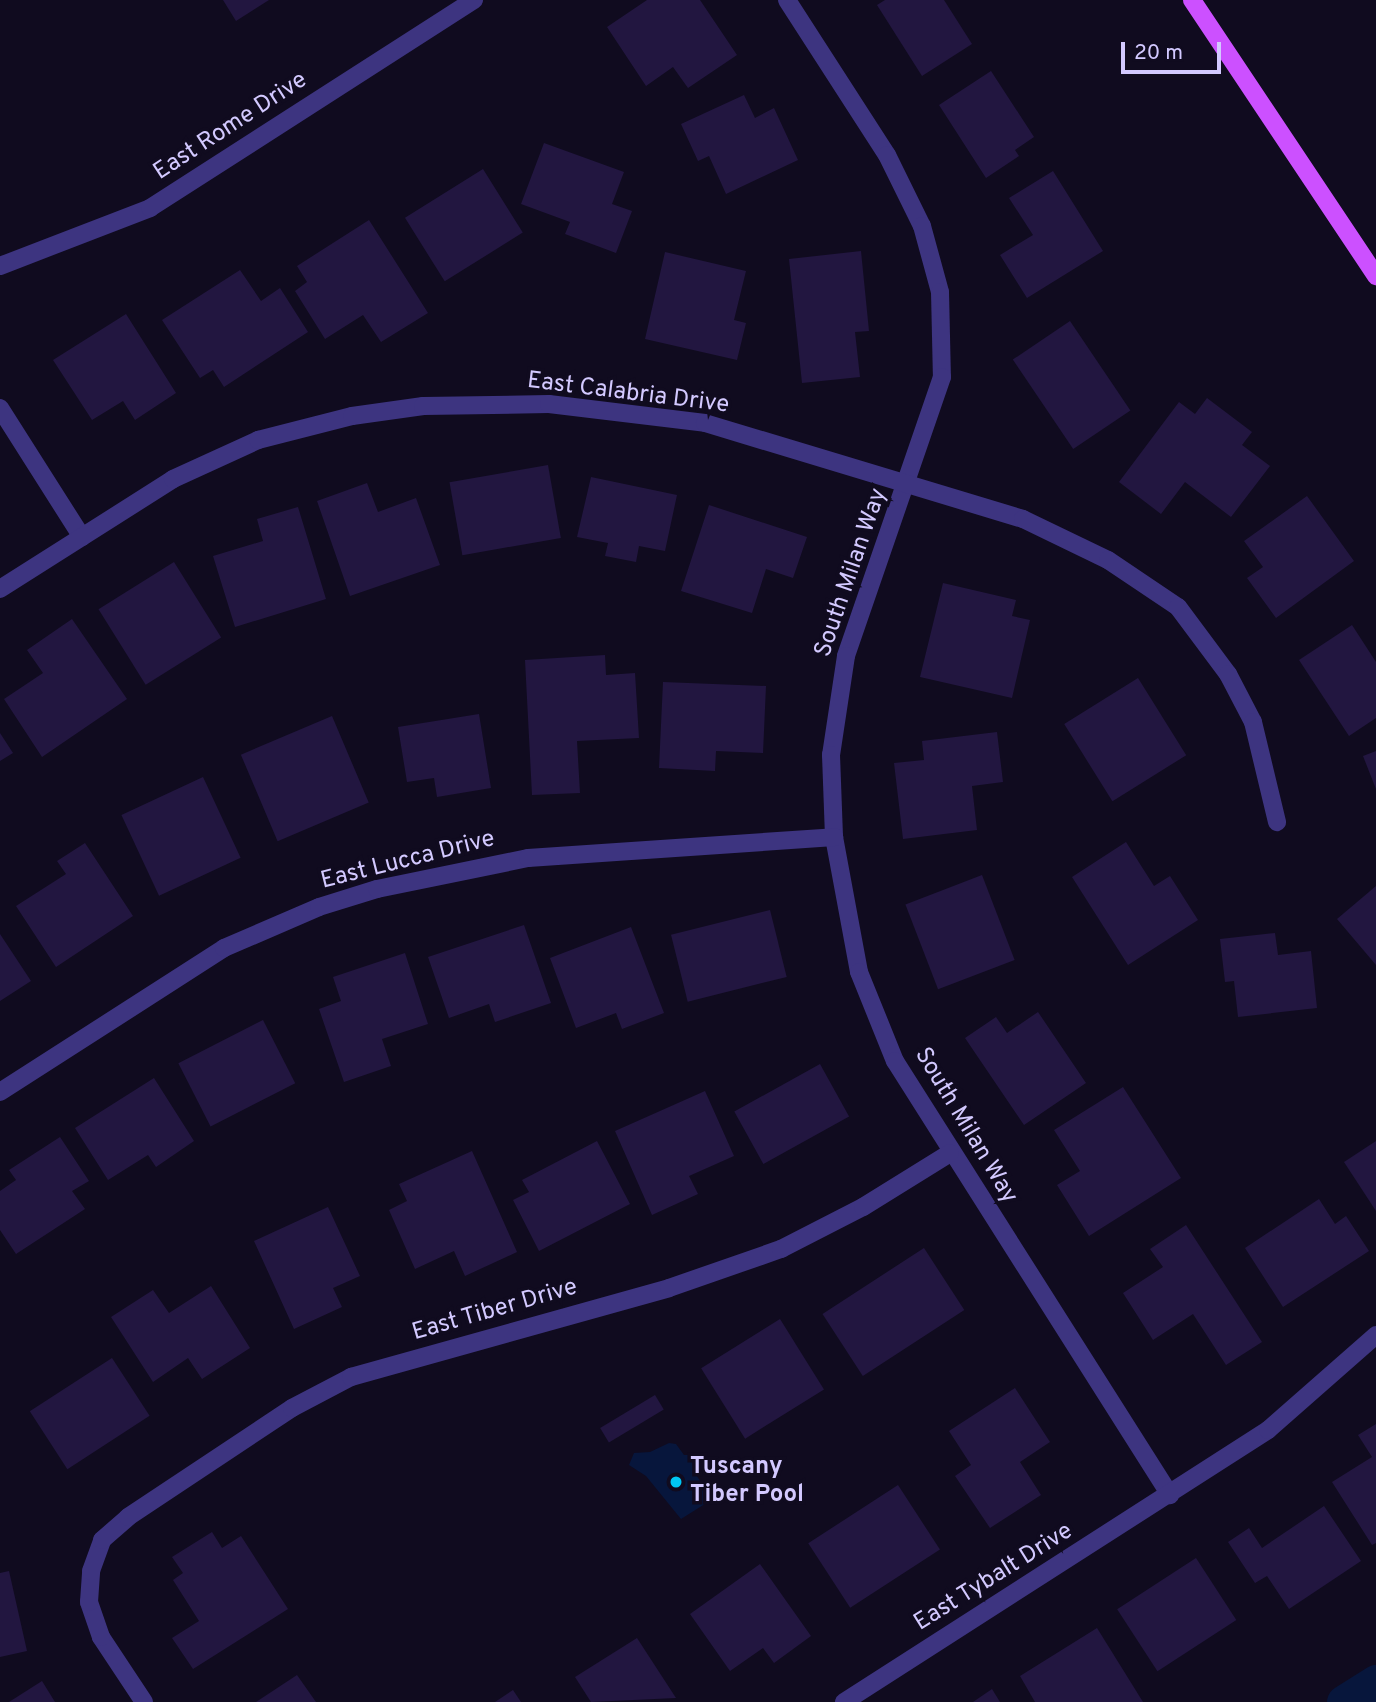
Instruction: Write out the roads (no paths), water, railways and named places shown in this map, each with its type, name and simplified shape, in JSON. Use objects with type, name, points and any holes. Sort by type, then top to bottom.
[{"type":"main road","points":[[1192,0],[1376,275]]},
{"type":"street","name":"East Rome Drive","points":[[0,266],[150,208],[474,0]]},
{"type":"street","name":"South Milan Way","points":[[787,0],[887,155],[922,226],[940,292],[942,377],[909,482],[846,656],[831,755],[834,837],[859,972],[895,1061],[950,1153],[1170,1495]]},
{"type":"street","name":"East Calabria Drive","points":[[0,589],[173,479],[258,440],[352,416],[423,406],[550,404],[705,423],[909,482],[1023,519],[1108,560],[1178,607],[1228,674],[1253,722],[1277,822]]},
{"type":"street","points":[[0,408],[82,537]]},
{"type":"street","name":"East Lucca Drive","points":[[0,1092],[224,948],[319,907],[377,889],[528,858],[834,837]]},
{"type":"street","name":"East Tiber Drive","points":[[144,1702],[101,1636],[89,1602],[91,1571],[102,1540],[128,1517],[292,1408],[351,1377],[669,1288],[781,1249],[863,1206],[950,1153]]},
{"type":"street","name":"East Tybalt Drive","points":[[844,1702],[1268,1430],[1376,1335]]},
{"type":"water","name":"Tuscany Tiber Pool","points":[[669,1443],[676,1444],[684,1455],[694,1455],[695,1473],[709,1495],[708,1502],[681,1519],[646,1476],[629,1465],[634,1453],[650,1452]]},
{"type":"waterway","points":[[1344,1702],[1376,1682]]},
{"type":"place","name":"Tuscany Tiber Pool","points":[[676,1482]]}]
